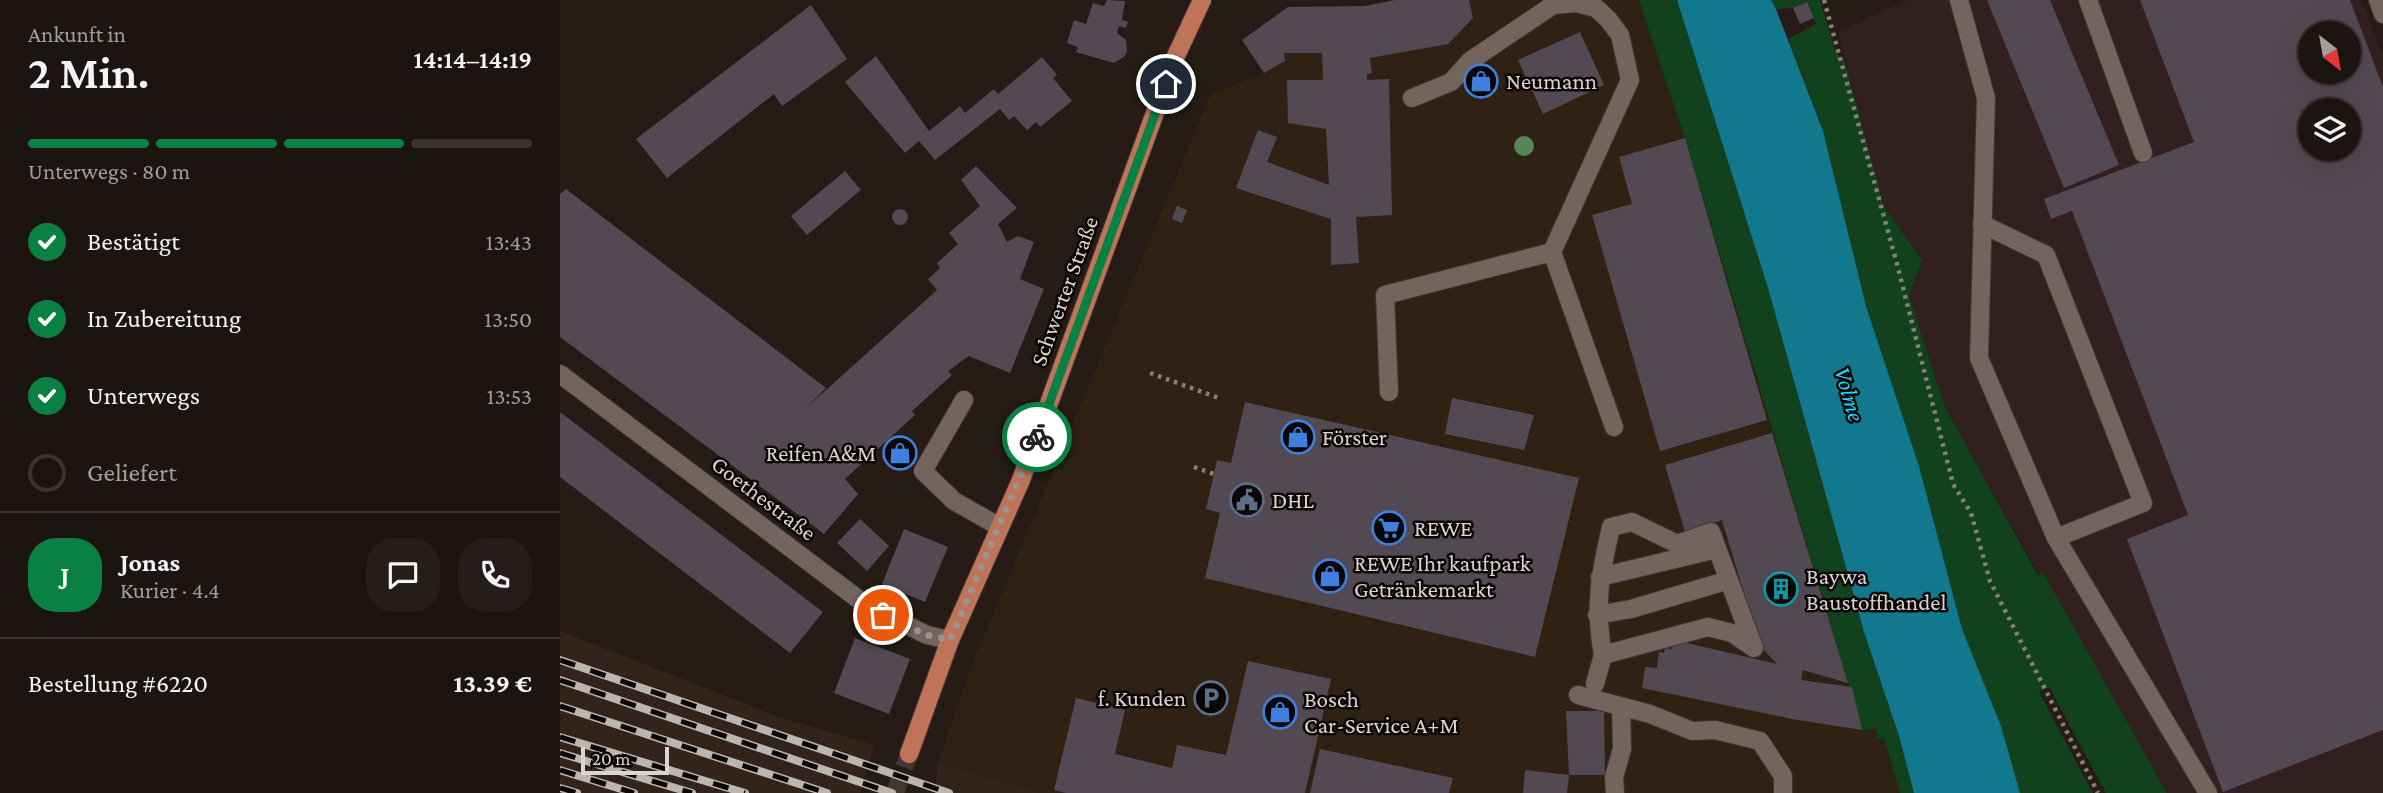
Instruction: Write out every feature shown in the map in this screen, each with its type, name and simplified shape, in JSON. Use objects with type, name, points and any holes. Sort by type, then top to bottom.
[{"type":"main road","name":"Schwerter Straße","points":[[909,754],[950,640],[1021,480],[1175,58],[1202,0]]},
{"type":"street","points":[[1959,0],[1986,98],[1979,358],[2056,538],[2208,793]]},
{"type":"street","points":[[2088,0],[2143,153]]},
{"type":"street","points":[[2378,0],[2383,14]]},
{"type":"street","points":[[1412,98],[1451,82],[1470,61],[1553,2],[1576,3],[1596,8],[1620,35],[1630,80],[1552,252],[1614,427]]},
{"type":"street","points":[[1982,224],[2046,255],[2143,503],[2056,538]]},
{"type":"street","points":[[1389,392],[1385,295],[1552,252]]},
{"type":"street","name":"Goethestraße","points":[[560,374],[866,605],[927,635],[950,640]]},
{"type":"street","points":[[964,400],[923,471],[954,501],[1000,527]]},
{"type":"street","points":[[1595,684],[1603,655],[1597,615],[1600,577],[1611,527],[1632,522],[1677,544],[1711,532],[1754,649],[1732,633],[1708,627],[1603,655]]},
{"type":"street","points":[[1600,577],[1717,549]]},
{"type":"street","points":[[1597,615],[1631,609],[1729,580]]},
{"type":"street","points":[[1578,695],[1692,731],[1715,730],[1760,741],[1783,775],[1783,793]]},
{"type":"street","points":[[1615,793],[1615,777],[1622,749],[1622,707]]},
{"type":"path","points":[[1824,0],[1897,264],[1953,484],[1971,513],[1990,581],[2098,793]]},
{"type":"path","points":[[1150,373],[1219,398]]},
{"type":"path","points":[[1194,467],[1214,474]]},
{"type":"shaded area","points":[[1395,0],[1639,0],[1663,66],[1862,730],[1877,729],[1884,738],[1900,793],[1040,793],[938,763],[971,667],[1211,94],[1264,73],[1285,61],[1284,53],[1322,53],[1318,8],[1365,6]]},
{"type":"shaded area","points":[[1906,0],[2361,0],[2383,55],[2383,793],[2167,793],[2043,573],[2039,575],[1945,407],[1909,296],[1922,260],[1884,207],[1838,32]]},
{"type":"shaded area","points":[[560,631],[779,717],[874,745],[860,793],[560,793]]},
{"type":"shaded area","points":[[938,763],[1040,793],[935,793]]},
{"type":"green space","points":[[1639,0],[1677,0],[1768,288],[1864,632],[1899,736],[1914,793],[1900,793],[1884,738],[1878,739],[1876,729],[1862,730],[1685,138]]},
{"type":"green space","points":[[1771,0],[1820,0],[1835,51],[1845,61],[1884,207],[1922,260],[1909,296],[1945,407],[2038,575],[2043,572],[2167,793],[2106,793],[2049,687],[2039,692],[2093,793],[2020,793],[2001,726],[1962,629],[1919,466],[1866,306],[1823,131],[1788,39],[1816,24],[1807,2],[1793,8],[1776,9]]},
{"type":"water","name":"Volme","points":[[1677,0],[1771,0],[1776,9],[1823,131],[1866,306],[1919,466],[1962,629],[2001,726],[2020,793],[1914,793],[1899,736],[1864,632],[1768,288]]},
{"type":"building","points":[[1107,0],[1125,1],[1122,20],[1128,22],[1126,28],[1119,26],[1117,33],[1126,40],[1127,52],[1114,63],[1076,52],[1078,47],[1067,43],[1074,20],[1086,24],[1093,3],[1104,6]]},
{"type":"building","points":[[1395,0],[1469,0],[1473,18],[1448,44],[1370,58],[1372,73],[1367,74],[1367,80],[1389,79],[1392,215],[1356,217],[1359,263],[1331,265],[1331,219],[1236,188],[1258,130],[1277,137],[1267,162],[1329,185],[1326,129],[1288,123],[1287,80],[1323,80],[1322,53],[1284,53],[1285,61],[1264,73],[1242,40],[1288,7],[1365,6]]},
{"type":"building","points":[[1987,0],[2050,0],[2119,165],[2064,188]]},
{"type":"building","points":[[2140,0],[2350,0],[2358,21],[2298,21],[2298,84],[2361,84],[2361,29],[2383,87],[2383,730],[2223,792],[2127,539],[2188,515],[2072,211],[2051,219],[2044,199],[2194,142]]},
{"type":"building","points":[[1807,2],[1814,18],[1800,24],[1793,8]]},
{"type":"building","points":[[811,5],[847,59],[782,106],[774,94],[667,178],[636,139]]},
{"type":"building","points":[[1580,32],[1604,85],[1543,114],[1518,60]]},
{"type":"building","points":[[876,56],[929,131],[960,106],[965,113],[994,89],[998,94],[1042,57],[1057,75],[1053,78],[1072,101],[1040,127],[1036,122],[1027,130],[1014,116],[1009,120],[1000,109],[935,160],[919,141],[905,153],[845,82]]},
{"type":"building","points":[[1685,138],[1767,420],[1660,451],[1592,215],[1632,204],[1619,157]]},
{"type":"building","points":[[976,166],[1017,208],[998,224],[1007,242],[1018,236],[1034,242],[1020,279],[1044,289],[1010,373],[969,356],[948,371],[952,375],[912,411],[915,415],[845,479],[858,494],[824,534],[560,337],[560,194],[566,189],[826,388],[806,408],[937,290],[928,279],[940,268],[937,263],[958,244],[949,233],[980,206],[961,180]]},
{"type":"building","points":[[845,171],[861,190],[807,235],[791,216]]},
{"type":"building","points":[[1177,206],[1187,210],[1182,223],[1172,219]]},
{"type":"building","points":[[900,209],[908,217],[900,225],[892,217]]},
{"type":"building","points":[[1452,398],[1534,415],[1524,450],[1445,434]]},
{"type":"building","points":[[1245,402],[1579,478],[1535,657],[1205,578],[1220,513],[1206,509],[1217,460],[1231,463]]},
{"type":"building","points":[[560,412],[823,612],[790,653],[560,477]]},
{"type":"building","name":"Baywa Baustoffhandel","points":[[1772,433],[1848,683],[1803,670],[1801,680],[1852,687],[1862,730],[1792,719],[1642,688],[1645,667],[1657,668],[1659,652],[1664,653],[1665,648],[1672,649],[1674,640],[1777,664],[1760,646],[1722,520],[1685,532],[1665,465]]},
{"type":"building","points":[[860,519],[889,546],[867,571],[837,543]]},
{"type":"building","points":[[904,529],[948,547],[925,602],[882,584]]},
{"type":"building","points":[[855,638],[910,659],[889,714],[834,693]]},
{"type":"building","name":"Bosch Car-Service A+M","points":[[1248,661],[1331,679],[1305,793],[1066,793],[1054,790],[1076,698],[1125,710],[1115,754],[1172,768],[1177,745],[1226,755]]},
{"type":"building","points":[[1566,711],[1604,711],[1605,775],[1569,775]]},
{"type":"building","points":[[1320,749],[1453,778],[1449,793],[1310,793]]},
{"type":"building","points":[[1525,770],[1569,775],[1567,793],[1523,793]]},
{"type":"tunnel","points":[[895,793],[909,754]]},
{"type":"railway","points":[[560,660],[949,793]]},
{"type":"railway","points":[[560,680],[892,793]]},
{"type":"railway","points":[[560,706],[827,793]]},
{"type":"railway","points":[[560,737],[745,793]]},
{"type":"railway","points":[[560,753],[692,793]]},
{"type":"railway","points":[[560,770],[634,793]]},
{"type":"railway","points":[[560,788],[577,793]]},
{"type":"way so far","points":[[883,615],[927,635],[950,640],[1021,480],[1037,437]]},
{"type":"place","name":"Neumann","points":[[1481,81]]},
{"type":"place","name":"Förster","points":[[1298,437]]},
{"type":"place","name":"Reifen A&M","points":[[900,453]]},
{"type":"place","name":"DHL","points":[[1247,500]]},
{"type":"place","name":"REWE","points":[[1389,528]]},
{"type":"place","name":"REWE Ihr kaufpark Getränkemarkt","points":[[1330,576]]},
{"type":"place","name":"Baywa Baustoffhandel","points":[[1781,589]]},
{"type":"place","name":"f. Kunden","points":[[1211,698]]},
{"type":"place","name":"Bosch Car-Service A+M","points":[[1280,712]]},
{"type":"route","points":[[1037,437],[1166,84]]}]
